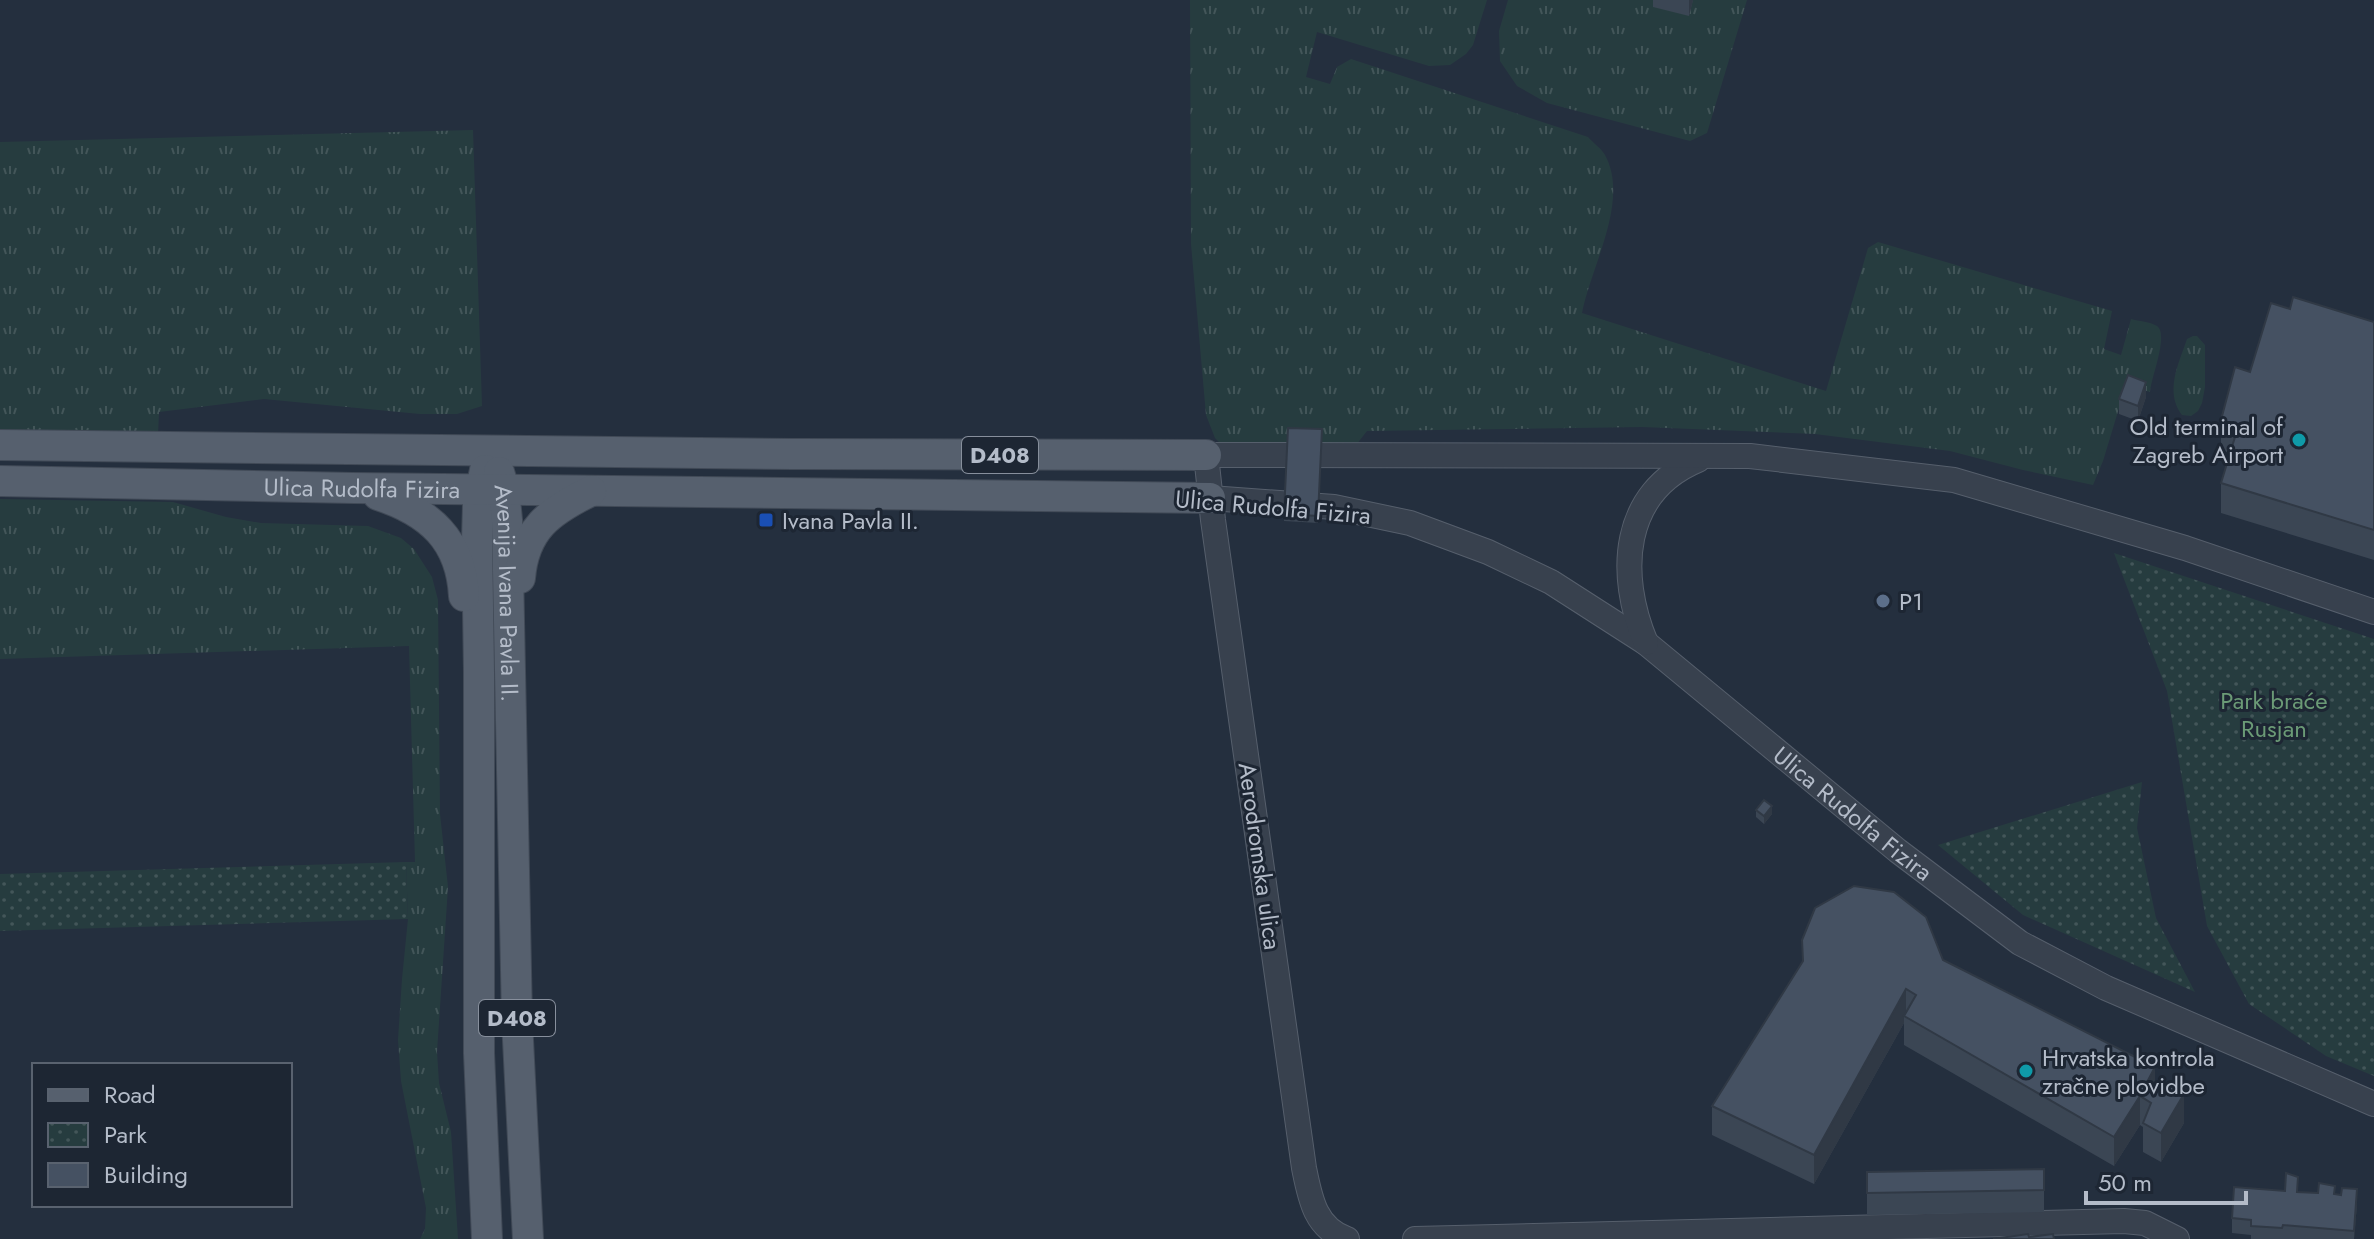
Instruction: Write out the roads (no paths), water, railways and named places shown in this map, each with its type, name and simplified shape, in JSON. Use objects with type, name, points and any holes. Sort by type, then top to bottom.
[{"type":"main road","name":"Ulica Rudolfa Fizira","points":[[0,445],[1206,455]]},
{"type":"main road","name":"Avenija Ivana Pavla II.","points":[[487,1239],[479,1053],[477,541],[492,489],[493,451]]},
{"type":"main road","name":"Ulica Rudolfa Fizira","points":[[0,481],[1210,498]]},
{"type":"main road","points":[[353,488],[416,511],[445,536],[461,569],[468,632],[479,673]]},
{"type":"main road","name":"Avenija Ivana Pavla II.","points":[[492,489],[507,520],[517,1020],[528,1239]]},
{"type":"main road","points":[[510,651],[518,623],[522,561],[530,538],[551,513],[593,490]]},
{"type":"street","name":"Ulica Rudolfa Fizira","points":[[1206,455],[1750,456],[1954,480],[2185,548],[2374,612]]},
{"type":"street","name":"Aerodromska ulica","points":[[1206,455],[1304,1168],[1318,1216],[1335,1235],[1347,1239]]},
{"type":"street","points":[[1646,643],[1635,615],[1628,573],[1637,522],[1666,478],[1704,457]]},
{"type":"street","name":"Ulica Rudolfa Fizira","points":[[1210,498],[1334,507],[1410,523],[1488,552],[1551,582],[1646,643],[1898,851],[2020,943],[2106,988],[2374,1104]]},
{"type":"street","points":[[1415,1239],[1845,1234],[2137,1222],[2153,1226],[2177,1239]]},
{"type":"place","name":"Old terminal of Zagreb Airport","points":[[2299,440]]},
{"type":"place","name":"Ivana Pavla II.","points":[[766,520]]},
{"type":"place","name":"P1","points":[[1883,601]]},
{"type":"place","name":"Hrvatska kontrola zračne plovidbe","points":[[2026,1071]]},
{"type":"park label","name":"Park braće Rusjan","points":[[2274,714]]}]
